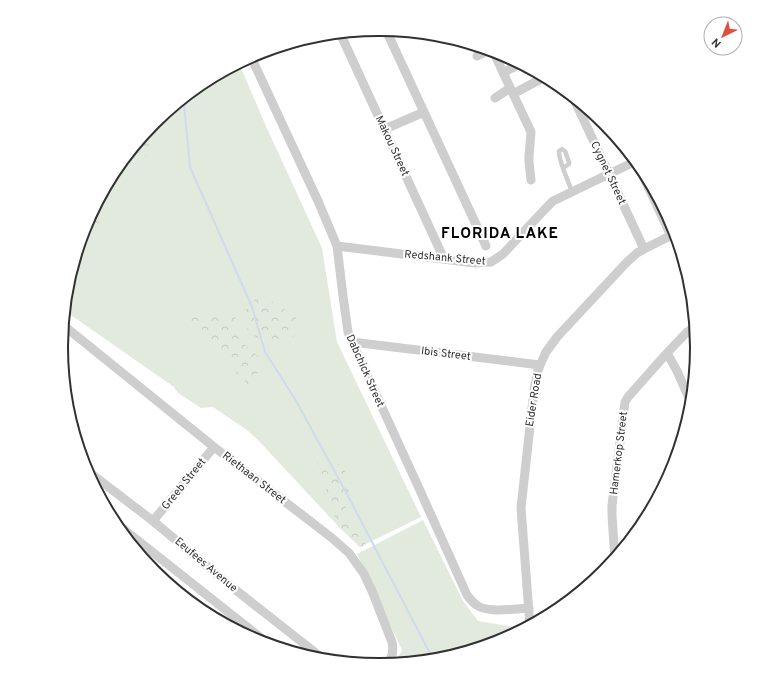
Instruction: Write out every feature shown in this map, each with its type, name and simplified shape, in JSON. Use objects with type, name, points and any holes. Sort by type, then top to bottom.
[{"type":"street","points":[[389,36],[486,246]]},
{"type":"street","name":"Makou Street","points":[[343,39],[444,259]]},
{"type":"street","points":[[477,56],[483,54]]},
{"type":"street","points":[[497,59],[531,133],[529,156],[531,180]]},
{"type":"street","name":"Dabchick Street","points":[[254,63],[318,201],[337,246],[348,332],[352,342],[470,600],[483,608],[494,610],[529,608]]},
{"type":"street","points":[[504,73],[515,67]]},
{"type":"street","points":[[495,98],[539,80]]},
{"type":"street","name":"Cygnet Street","points":[[578,107],[644,249]]},
{"type":"street","points":[[385,129],[424,112]]},
{"type":"street","name":"Redshank Street","points":[[337,246],[475,263],[491,262],[503,254],[553,201],[630,162]]},
{"type":"street","name":"Eider Road","points":[[530,620],[521,508],[534,390],[540,364],[550,345],[626,263],[637,253],[670,236]]},
{"type":"street","name":"Riethaan Street","points":[[69,330],[214,447],[332,538],[349,553],[364,574],[372,591],[392,642],[394,650],[391,658]]},
{"type":"street","name":"Hamerkop Street","points":[[614,552],[612,505],[625,402],[667,353],[690,330]]},
{"type":"street","name":"Ibis Street","points":[[352,342],[540,364]]},
{"type":"street","points":[[667,353],[687,394]]},
{"type":"street","name":"Greeb Street","points":[[153,521],[214,447]]},
{"type":"street","name":"Eeufees Avenue","points":[[97,478],[153,521],[237,591],[314,652]]},
{"type":"street","name":"Eeufees Avenue","points":[[130,534],[253,632]]},
{"type":"lane","points":[[563,168],[572,192]]},
{"type":"lane","points":[[646,188],[664,226],[668,230]]},
{"type":"green space","points":[[241,68],[322,248],[337,342],[421,517],[360,547],[338,526],[247,430],[213,407],[201,408],[178,393],[174,387],[70,315],[74,287],[85,247],[100,210],[120,174],[132,158],[159,127],[174,113],[206,88]]},
{"type":"green space","points":[[151,136],[148,155],[132,158]]},
{"type":"green space","points":[[102,207],[100,224],[94,223]]},
{"type":"green space","points":[[260,294],[296,317],[295,336],[266,343],[248,332],[245,311]]},
{"type":"green space","points":[[234,314],[243,343],[259,357],[256,384],[249,386],[184,317]]},
{"type":"green space","points":[[314,452],[330,476],[339,462],[358,491],[344,504],[366,545],[360,547],[338,526]]},
{"type":"green space","points":[[423,520],[463,601],[478,621],[516,627],[480,642],[460,648],[440,653],[398,658],[402,650],[357,554]]},
{"type":"waterway","points":[[184,105],[190,167],[252,307],[265,352],[295,399],[348,496],[431,654]]},
{"type":"district","name":"FLORIDA LAKE","points":[[500,234]]}]
